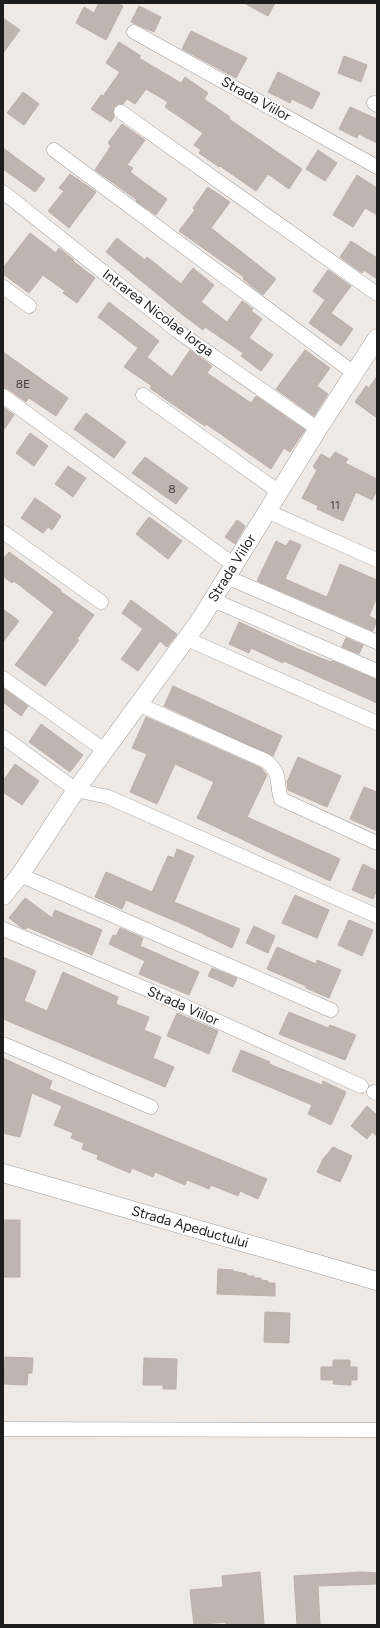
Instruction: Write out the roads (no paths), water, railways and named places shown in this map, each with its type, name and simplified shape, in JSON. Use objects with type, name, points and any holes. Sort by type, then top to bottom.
[{"type":"street","name":"Strada Viilor","points":[[134,32],[377,167]]},
{"type":"street","points":[[121,112],[377,294]]},
{"type":"street","points":[[54,150],[354,373]]},
{"type":"street","name":"Intrarea Nicolae Iorga","points":[[3,192],[176,330],[318,429]]},
{"type":"street","points":[[3,287],[29,306]]},
{"type":"street","name":"Strada Viilor","points":[[4,894],[20,875],[104,750],[187,639],[213,600],[278,492],[377,338]]},
{"type":"street","points":[[142,395],[278,492]]},
{"type":"street","points":[[3,396],[230,571],[377,642]]},
{"type":"street","points":[[267,511],[377,560]]},
{"type":"street","points":[[3,532],[101,602]]},
{"type":"street","points":[[213,600],[377,671]]},
{"type":"street","points":[[187,639],[377,723]]},
{"type":"street","points":[[3,678],[104,750]]},
{"type":"street","points":[[138,704],[266,761],[274,768],[279,778],[278,790],[281,799],[377,843]]},
{"type":"street","points":[[3,737],[76,790],[108,797],[377,916]]},
{"type":"street","points":[[20,875],[331,1010]]},
{"type":"street","name":"Strada Viilor","points":[[3,929],[151,991],[361,1086]]},
{"type":"street","points":[[3,1044],[151,1107]]},
{"type":"street","name":"Strada Apeductului","points":[[3,1172],[377,1281]]},
{"type":"street","points":[[3,1429],[377,1430]]}]
